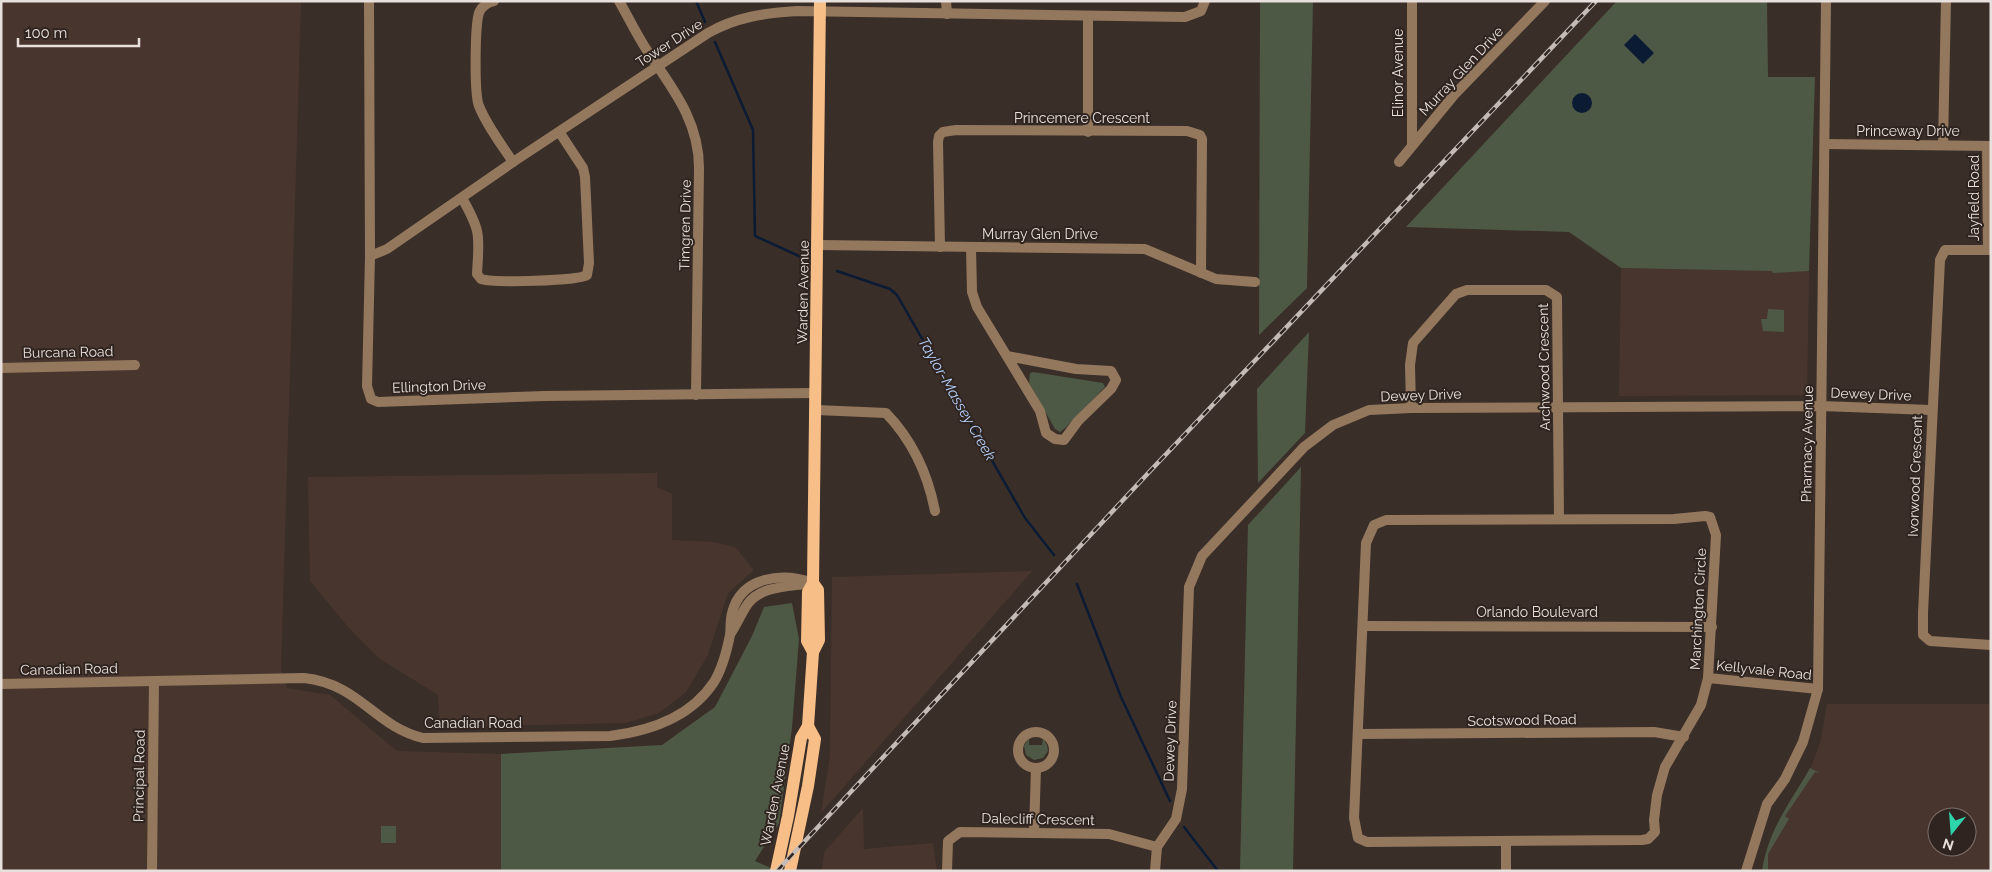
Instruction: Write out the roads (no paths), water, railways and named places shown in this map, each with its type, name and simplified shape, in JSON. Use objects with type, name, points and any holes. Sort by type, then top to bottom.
[{"type":"main road","name":"Warden Avenue","points":[[776,871],[788,816],[801,738],[808,726],[813,652],[819,640],[818,590],[813,582],[817,410],[820,7]]},
{"type":"main road","name":"Warden Avenue","points":[[790,871],[808,786],[815,739],[808,726]]},
{"type":"street","name":"Ellington Drive","points":[[369,1],[370,256],[367,386],[372,399],[378,402],[544,396],[816,393]]},
{"type":"street","points":[[494,1],[489,2],[480,11],[477,24],[476,95],[486,121],[513,162]]},
{"type":"street","name":"Timgren Drive","points":[[618,1],[683,106],[699,149],[696,395]]},
{"type":"street","points":[[946,1],[946,14]]},
{"type":"street","name":"Tower Drive","points":[[370,256],[387,250],[513,162],[560,133],[658,66],[728,23],[767,13],[820,7],[946,14],[1192,16],[1203,10],[1206,1]]},
{"type":"street","name":"Elinor Avenue","points":[[1412,1],[1412,145]]},
{"type":"street","name":"Murray Glen Drive","points":[[1399,162],[1454,96],[1545,1]]},
{"type":"street","name":"Pharmacy Avenue","points":[[1746,871],[1767,804],[1785,779],[1803,742],[1818,689],[1826,1]]},
{"type":"street","points":[[1943,145],[1946,1]]},
{"type":"street","points":[[1088,16],[1088,132]]},
{"type":"street","name":"Princemere Crescent","points":[[940,247],[938,142],[939,136],[943,132],[956,130],[1187,131],[1200,136],[1202,139],[1200,273]]},
{"type":"street","points":[[462,198],[478,228],[480,249],[477,274],[481,279],[495,282],[572,279],[587,275],[589,263],[585,177],[583,168],[560,133]]},
{"type":"street","name":"Princeway Drive","points":[[1825,144],[1989,146]]},
{"type":"street","name":"Jayfield Road","points":[[1989,146],[1990,250]]},
{"type":"street","name":"Murray Glen Drive","points":[[818,245],[1145,249],[1200,273],[1233,282],[1255,282]]},
{"type":"street","points":[[971,248],[972,292],[977,307],[1040,411],[1046,432],[1058,440],[1064,440],[1078,421],[1111,389],[1116,380],[1111,372],[1106,370],[1076,370],[1007,356]]},
{"type":"street","name":"Ivorwood Crescent","points":[[1990,250],[1948,250],[1942,253],[1931,410],[1923,635],[1930,641],[1991,645]]},
{"type":"street","name":"Archwood Crescent","points":[[1411,408],[1410,365],[1413,344],[1456,294],[1467,290],[1546,290],[1557,297],[1559,519]]},
{"type":"street","name":"Burcana Road","points":[[1,368],[135,365]]},
{"type":"street","name":"Dewey Drive","points":[[1155,871],[1157,847],[1176,819],[1182,789],[1188,587],[1202,556],[1304,447],[1333,425],[1369,410],[1411,408],[1822,406],[1931,410]]},
{"type":"street","points":[[817,410],[886,413],[900,428],[929,482],[935,511]]},
{"type":"street","name":"Marchington Circle","points":[[1710,517],[1716,535],[1708,678],[1702,705],[1684,737],[1676,745],[1665,767],[1657,795],[1655,832],[1648,839],[1506,842],[1367,842],[1358,838],[1354,818],[1366,543],[1374,525],[1386,520],[1559,519],[1710,517]]},
{"type":"street","name":"Canadian Road","points":[[1,684],[304,678],[328,683],[360,699],[398,730],[423,738],[610,736],[628,734],[664,724],[696,702],[718,674],[730,635],[732,612],[738,600],[750,585],[776,577],[798,577],[813,582]]},
{"type":"street","name":"Orlando Boulevard","points":[[1363,626],[1712,627]]},
{"type":"street","name":"Kellyvale Road","points":[[1708,678],[1818,689]]},
{"type":"street","name":"Principal Road","points":[[152,871],[154,681]]},
{"type":"street","name":"Scotswood Road","points":[[1359,734],[1654,732],[1684,737]]},
{"type":"street","points":[[1034,832],[1036,768]]},
{"type":"street","name":"Dalecliff Crescent","points":[[947,871],[948,841],[960,832],[1109,834],[1157,847]]},
{"type":"street","points":[[1506,842],[1506,871]]},
{"type":"water","points":[[1635,34],[1654,53],[1643,64],[1624,45]]},
{"type":"water","points":[[1582,93],[1589,96],[1592,103],[1589,110],[1582,113],[1575,110],[1572,103],[1575,96]]},
{"type":"waterway","name":"Taylor-Massey Creek","points":[[696,1],[705,22]]},
{"type":"waterway","name":"Taylor-Massey Creek","points":[[715,42],[753,130],[755,236],[801,257]]},
{"type":"waterway","name":"Taylor-Massey Creek","points":[[837,271],[890,289],[897,295],[1025,518],[1054,555]]},
{"type":"waterway","name":"Taylor-Massey Creek","points":[[1077,584],[1121,697],[1170,801]]},
{"type":"waterway","name":"Taylor-Massey Creek","points":[[1184,827],[1218,871]]},
{"type":"railway","points":[[777,871],[1152,469],[1596,1]]}]
